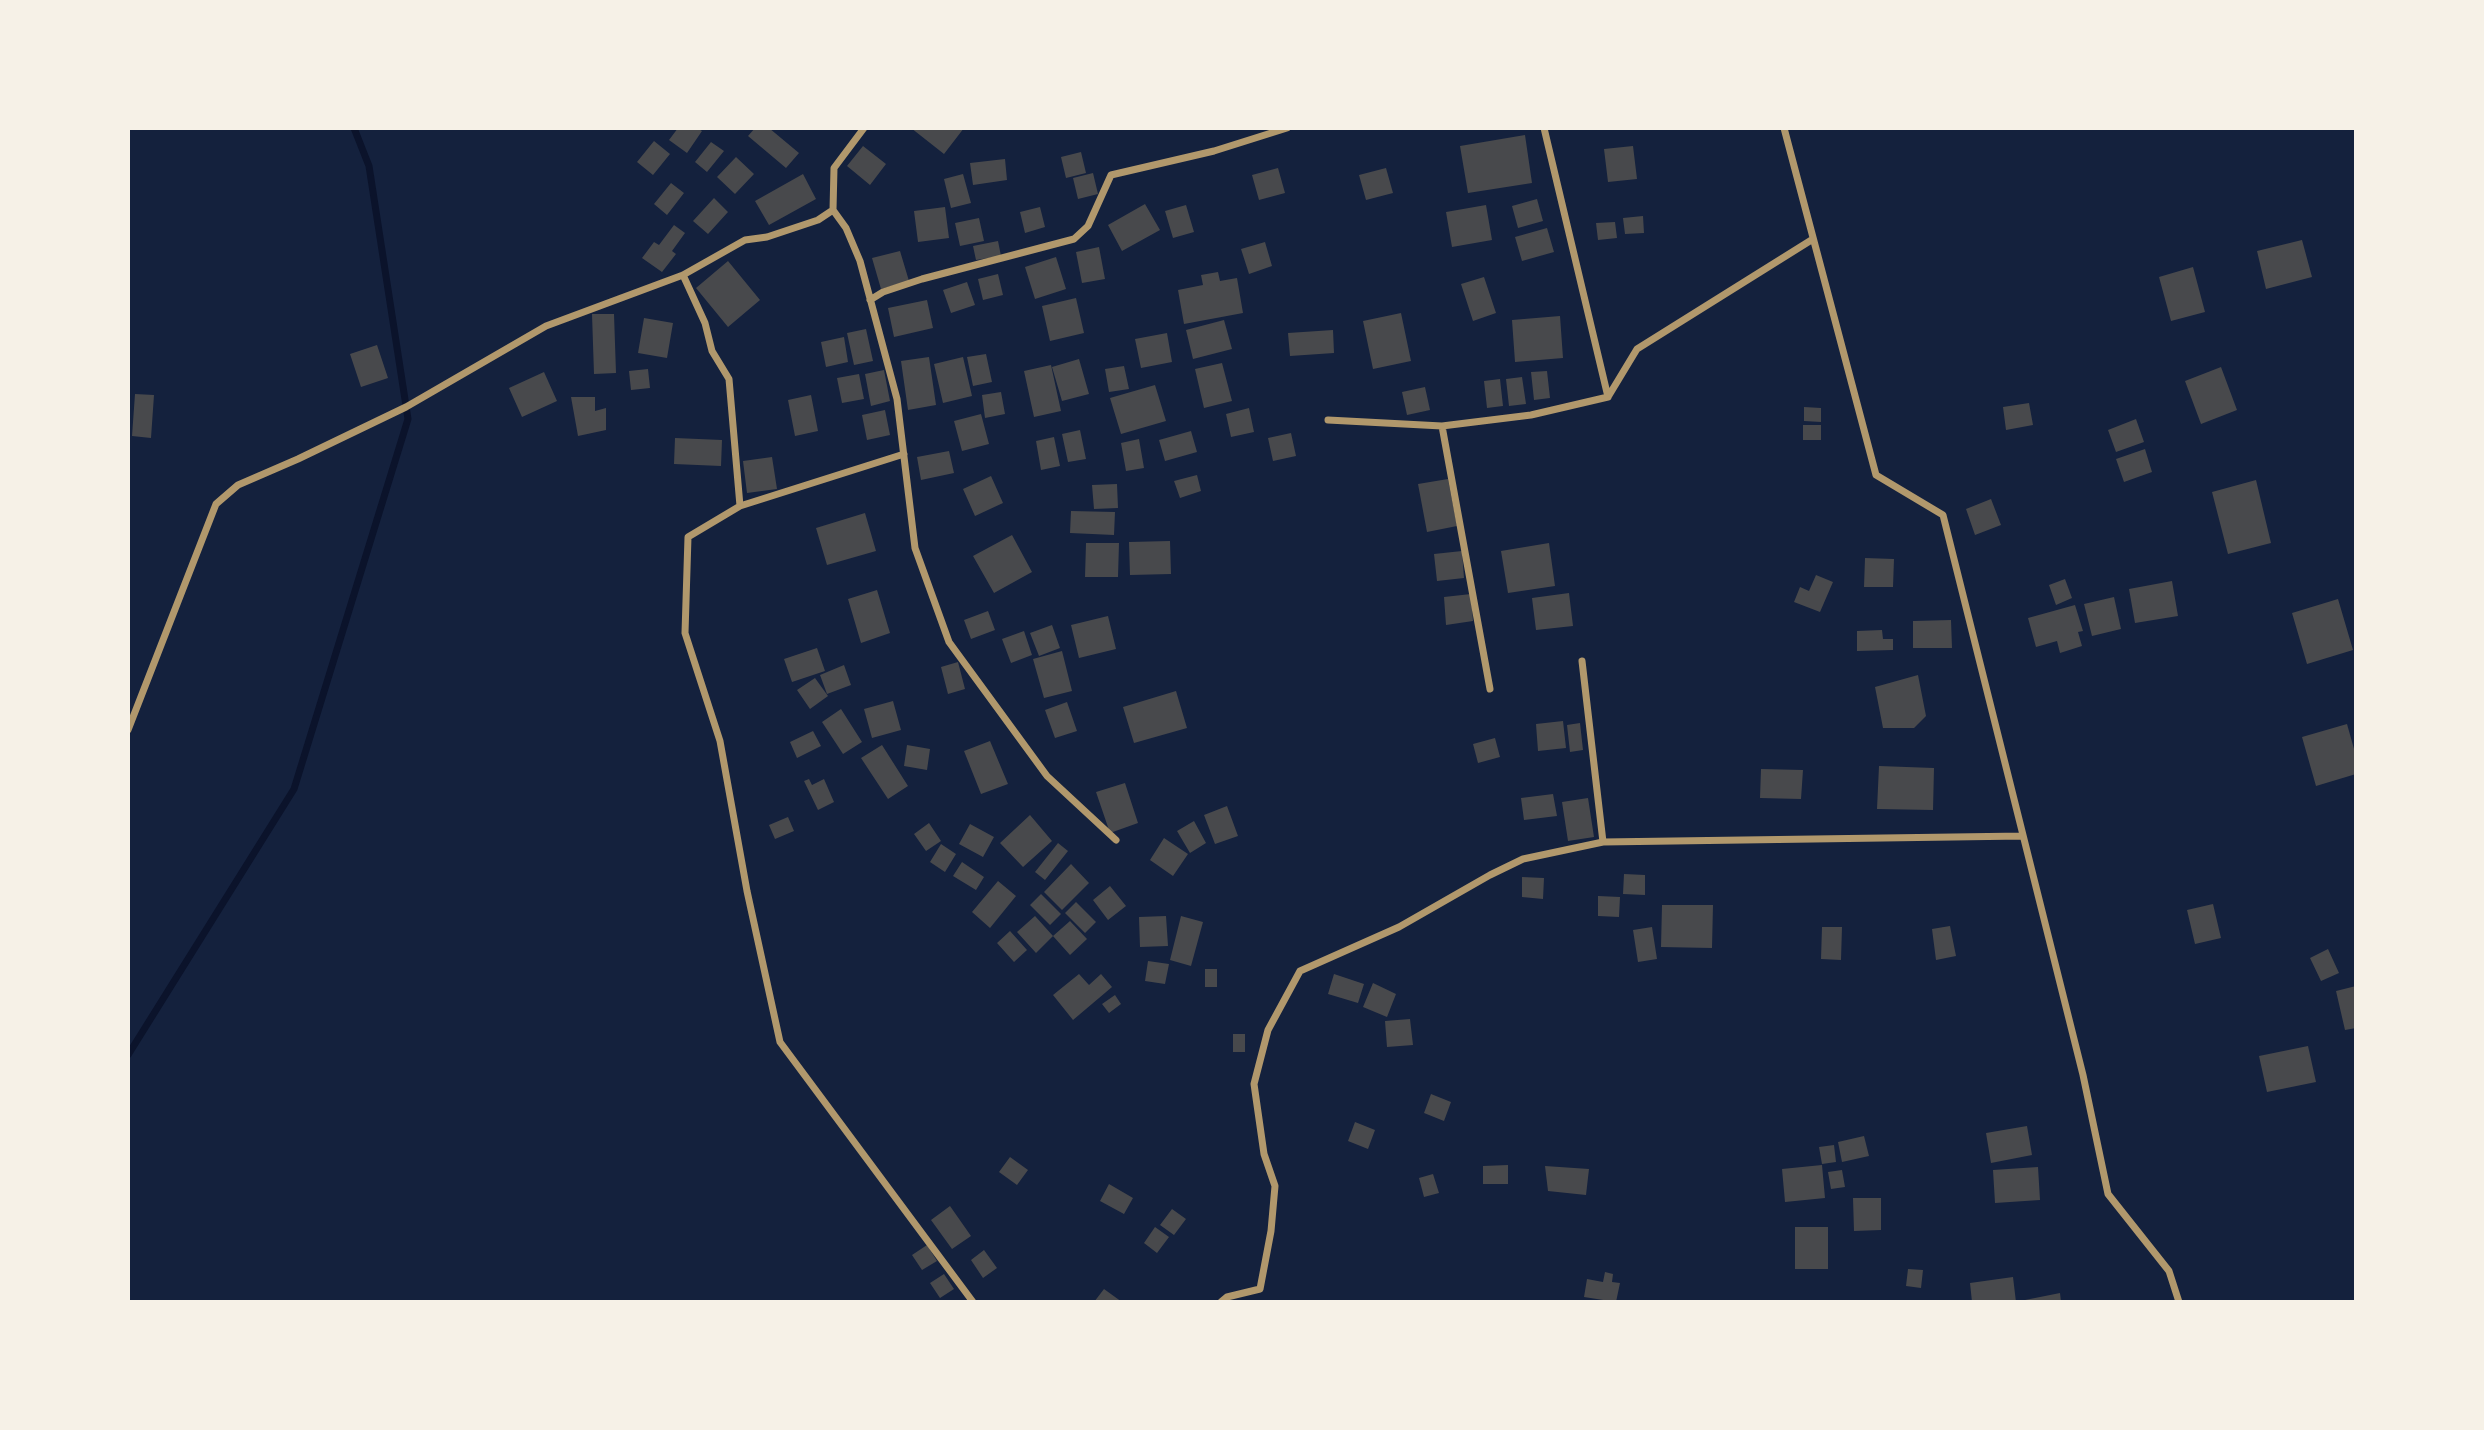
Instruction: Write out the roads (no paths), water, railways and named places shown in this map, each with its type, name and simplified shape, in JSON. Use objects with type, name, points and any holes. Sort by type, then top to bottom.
[{"type":"street","points":[[864,128],[834,168],[833,210],[846,228],[860,261],[897,399],[915,548],[949,642],[1047,776],[1116,841]]},
{"type":"street","points":[[870,300],[883,292],[922,279],[1074,239],[1088,226],[1111,175],[1214,151],[1287,128]]},
{"type":"street","points":[[1544,128],[1608,397]]},
{"type":"street","points":[[1784,128],[1876,475],[1943,515],[2083,1075],[2108,1194],[2169,1271],[2179,1302]]},
{"type":"street","points":[[128,730],[216,504],[238,485],[406,407],[546,326],[683,275],[745,240],[793,229],[818,220],[833,210]]},
{"type":"street","points":[[1328,420],[1442,426],[1531,415],[1608,397],[1637,349],[1813,239]]},
{"type":"street","points":[[683,275],[705,323],[712,351],[729,379],[740,506]]},
{"type":"street","points":[[1442,426],[1489,690]]},
{"type":"street","points":[[904,454],[740,506],[688,537],[685,633],[720,741],[747,891],[780,1042],[973,1302]]},
{"type":"street","points":[[1582,661],[1602,842]]},
{"type":"street","points":[[1221,1302],[1227,1297],[1260,1290],[1271,1231],[1275,1186],[1264,1154],[1254,1084],[1268,1030],[1300,971],[1399,927],[1523,859],[1602,842],[2023,836]]},
{"type":"waterway","points":[[128,1055],[294,789],[408,419],[369,166],[354,128]]}]
